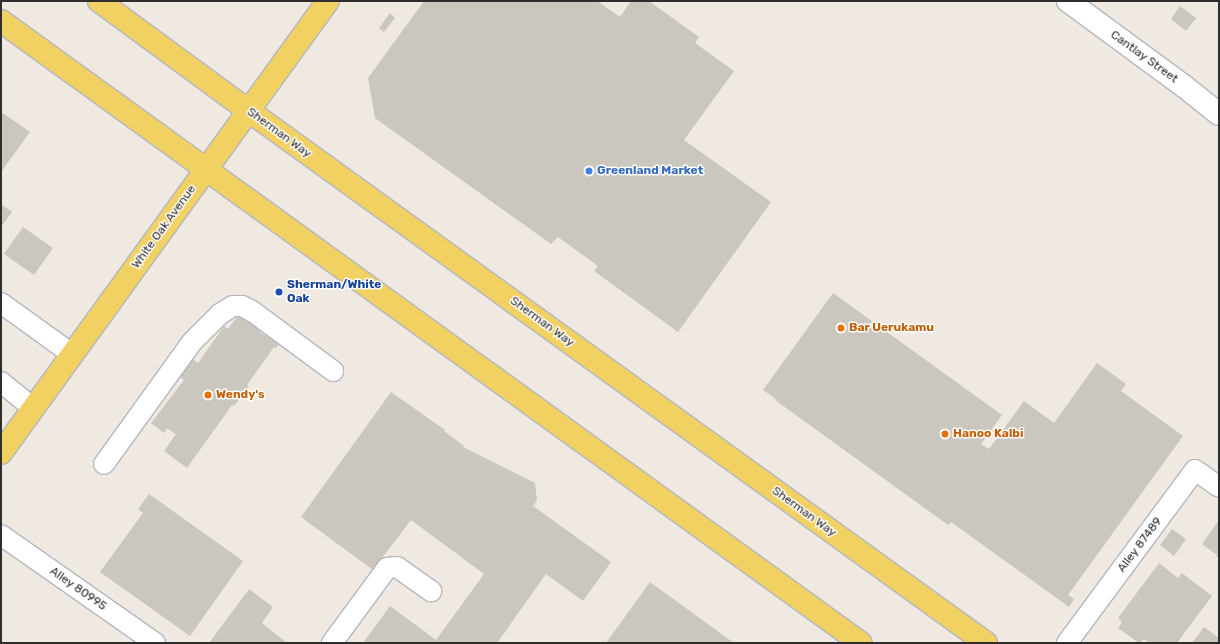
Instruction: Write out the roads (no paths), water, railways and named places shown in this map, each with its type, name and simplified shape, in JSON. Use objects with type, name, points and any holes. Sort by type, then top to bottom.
[{"type":"main road","name":"Sherman Way","points":[[99,1],[248,111],[986,643]]},
{"type":"main road","name":"White Oak Avenue","points":[[1,453],[32,407],[328,1]]},
{"type":"main road","points":[[2,23],[860,643]]},
{"type":"street","name":"Cantlay Street","points":[[1068,1],[1185,87],[1219,114]]},
{"type":"lane","points":[[1,303],[72,354]]},
{"type":"lane","points":[[104,464],[192,342],[220,314],[233,306],[242,306],[252,311],[334,371]]},
{"type":"lane","points":[[1,382],[32,407]]},
{"type":"lane","name":"Alley 87489","points":[[1067,643],[1195,470],[1219,487]]},
{"type":"lane","name":"Alley 80995","points":[[1,535],[155,643]]},
{"type":"lane","points":[[332,643],[387,568],[397,567],[431,591]]},
{"type":"place","name":"Greenland Market","points":[[589,171]]},
{"type":"place","name":"Sherman/White Oak","points":[[279,292]]},
{"type":"place","name":"Bar Uerukamu","points":[[841,328]]},
{"type":"place","name":"Wendy's","points":[[208,395]]},
{"type":"place","name":"Hanoo Kalbi","points":[[945,434]]}]
